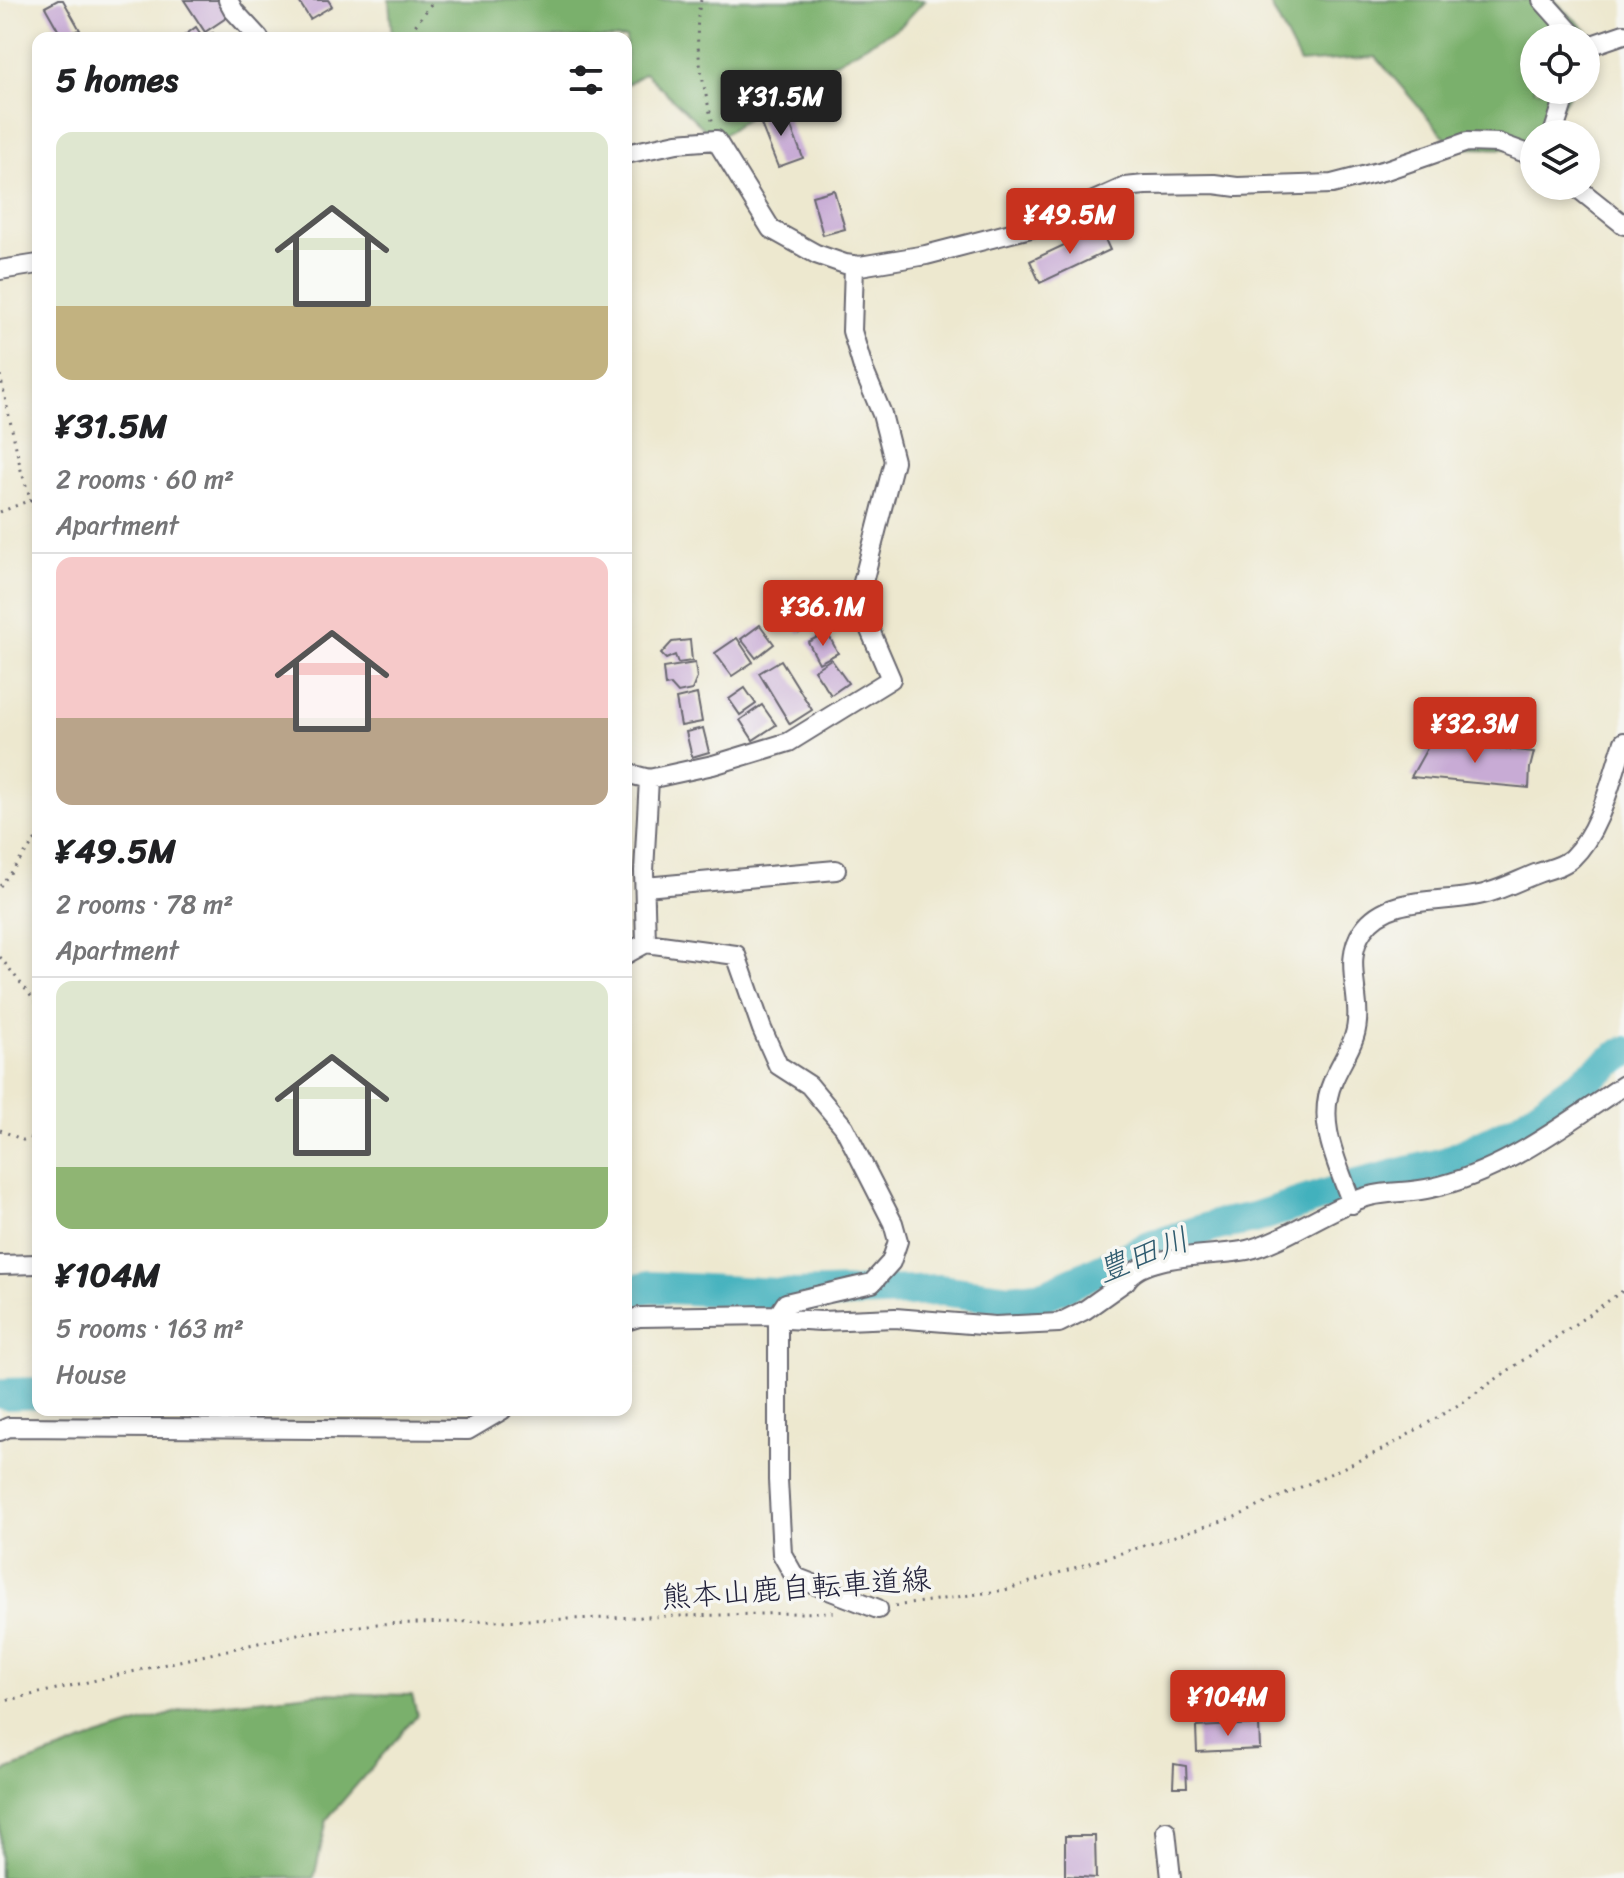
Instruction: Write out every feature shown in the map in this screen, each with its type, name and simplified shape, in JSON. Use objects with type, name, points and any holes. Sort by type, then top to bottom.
[{"type":"street","points":[[228,0],[253,32]]},
{"type":"street","points":[[1542,0],[1563,24]]},
{"type":"street","points":[[1600,42],[1624,34]]},
{"type":"street","points":[[632,153],[677,143],[716,140],[771,229],[816,254],[854,265],[926,255],[1038,226],[1125,187],[1332,184],[1400,166],[1467,142],[1498,143],[1520,151]]},
{"type":"street","points":[[1593,200],[1624,225]]},
{"type":"street","points":[[0,270],[32,265]]},
{"type":"street","points":[[632,775],[649,779],[713,765],[789,742],[891,679],[866,621],[861,590],[894,461],[882,414],[852,331],[854,265]]},
{"type":"street","points":[[1352,1204],[1331,1146],[1325,1113],[1331,1083],[1355,1035],[1357,1002],[1353,949],[1364,928],[1377,914],[1399,907],[1485,894],[1570,860],[1588,836],[1624,742]]},
{"type":"street","points":[[646,943],[649,779]]},
{"type":"street","points":[[645,887],[836,870]]},
{"type":"street","points":[[632,951],[646,943],[736,955],[778,1065],[809,1085],[844,1127],[893,1223],[898,1241],[891,1262],[872,1283],[786,1303],[778,1315],[778,1480],[782,1554],[795,1577],[878,1609]]},
{"type":"street","points":[[632,1319],[778,1315],[788,1319],[821,1321],[895,1318],[995,1326],[1059,1323],[1085,1310],[1129,1276],[1154,1262],[1249,1250],[1370,1196],[1430,1189],[1470,1177],[1540,1142],[1624,1085]]},
{"type":"street","points":[[0,1265],[32,1264]]},
{"type":"street","points":[[0,1431],[9,1427],[468,1430],[492,1416]]},
{"type":"street","points":[[1166,1831],[1171,1878]]},
{"type":"path","points":[[410,32],[434,0]]},
{"type":"path","points":[[701,0],[698,9],[699,45],[704,88],[716,140]]},
{"type":"path","points":[[0,375],[21,470],[32,503]]},
{"type":"path","points":[[0,512],[31,500]]},
{"type":"path","points":[[0,886],[32,845]]},
{"type":"path","points":[[0,957],[32,997]]},
{"type":"path","points":[[0,1130],[23,1140],[32,1137]]},
{"type":"path","name":"熊本山鹿自転車道線","points":[[878,1609],[1005,1590],[1238,1516],[1386,1448],[1463,1402],[1624,1290]]},
{"type":"path","name":"熊本山鹿自転車道線","points":[[0,1702],[302,1633],[377,1624],[848,1611]]},
{"type":"green space","points":[[389,0],[925,0],[901,26],[789,88],[716,140],[645,73],[632,81],[632,32],[392,32]]},
{"type":"green space","points":[[1268,0],[1554,0],[1580,24],[1520,24],[1520,104],[1563,104],[1553,120],[1520,120],[1520,149],[1454,148],[1376,57],[1300,63]]},
{"type":"green space","points":[[319,1693],[412,1695],[417,1715],[327,1819],[314,1878],[0,1878],[0,1773],[97,1737],[193,1707]]},
{"type":"building","points":[[63,0],[80,30],[59,32],[45,7]]},
{"type":"building","points":[[184,0],[219,0],[229,16],[205,32]]},
{"type":"building","points":[[298,0],[328,0],[332,6],[310,19]]},
{"type":"building","points":[[784,109],[803,158],[778,167],[759,119]]},
{"type":"building","points":[[834,190],[845,229],[823,235],[812,196]]},
{"type":"building","points":[[1100,228],[1110,250],[1040,283],[1030,261]]},
{"type":"building","points":[[803,598],[818,621],[799,633],[784,611]]},
{"type":"building","points":[[760,625],[774,644],[756,658],[741,639]]},
{"type":"building","points":[[827,632],[838,653],[819,663],[808,642]]},
{"type":"building","points":[[737,638],[753,662],[732,676],[715,653]]},
{"type":"building","points":[[690,640],[692,661],[678,663],[675,655],[666,659],[661,654],[672,642]]},
{"type":"building","points":[[831,659],[848,683],[831,695],[814,670]]},
{"type":"building","points":[[781,660],[812,710],[790,724],[759,673]]},
{"type":"building","points":[[695,663],[697,678],[692,690],[678,693],[671,685],[665,686],[663,668]]},
{"type":"building","points":[[745,688],[756,704],[740,715],[729,699]]},
{"type":"building","points":[[697,694],[702,722],[681,726],[676,699]]},
{"type":"building","points":[[762,705],[776,725],[753,740],[740,720]]},
{"type":"building","points":[[703,728],[709,752],[692,757],[686,732]]},
{"type":"building","points":[[1431,741],[1534,752],[1529,788],[1411,777]]},
{"type":"building","points":[[1259,1724],[1260,1749],[1197,1752],[1196,1727]]},
{"type":"building","points":[[1174,1764],[1186,1766],[1187,1787],[1173,1787]]},
{"type":"building","points":[[1065,1836],[1095,1836],[1096,1878],[1065,1876]]},
{"type":"waterway","name":"豊田川","points":[[632,1291],[650,1287],[795,1295],[940,1290],[1011,1299],[1045,1295],[1150,1247],[1356,1185],[1448,1162],[1518,1128],[1624,1052]]},
{"type":"waterway","name":"豊田川","points":[[6,1394],[32,1393]]},
{"type":"waterway","name":"豊田川","points":[[0,1397],[6,1394]]}]
